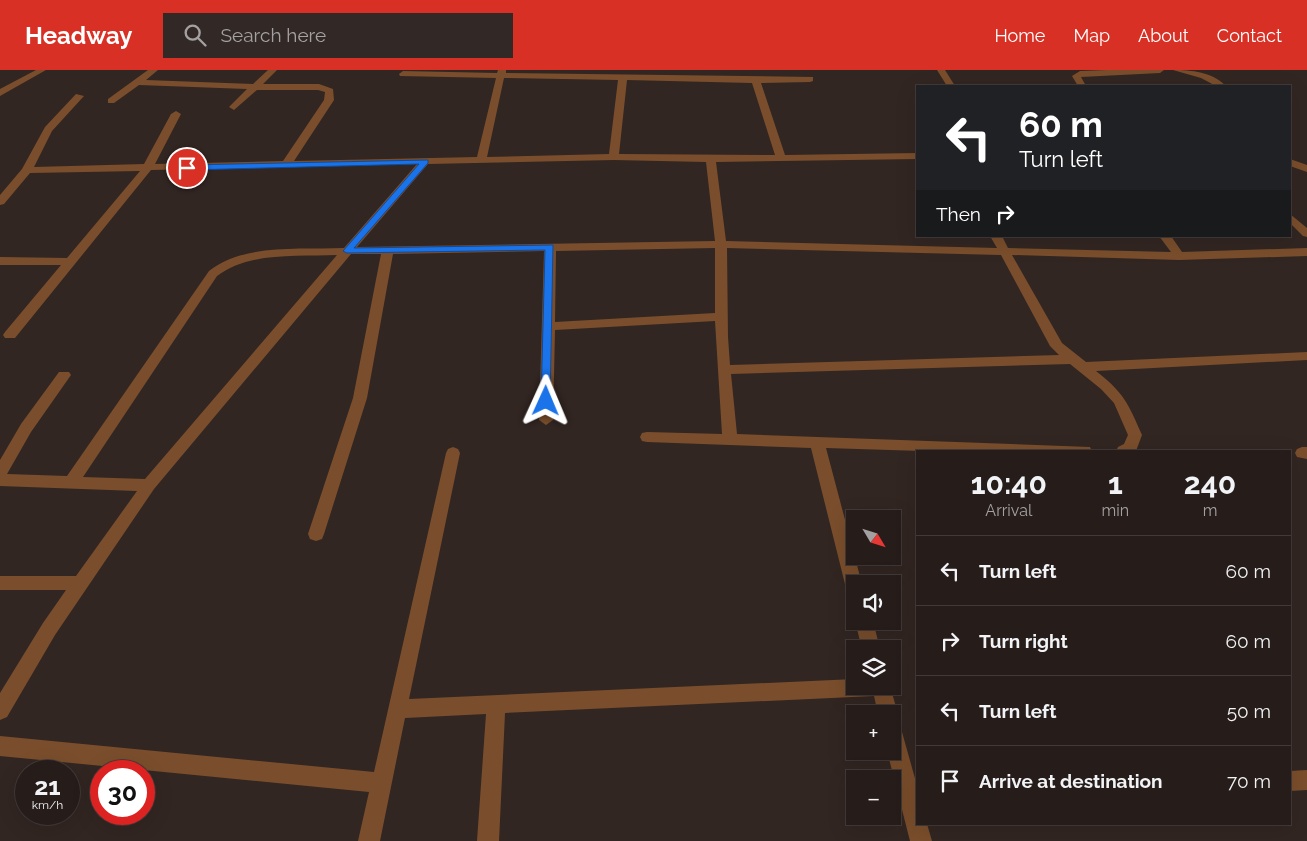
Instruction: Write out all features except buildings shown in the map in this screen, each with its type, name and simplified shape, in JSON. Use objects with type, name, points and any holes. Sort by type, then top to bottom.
[{"type":"street","points":[[0,93],[42,70]]},
{"type":"street","points":[[111,101],[154,70]]},
{"type":"street","points":[[234,107],[273,70]]},
{"type":"street","points":[[941,70],[949,85]]},
{"type":"street","points":[[1081,85],[1076,76],[1088,71],[1160,70]]},
{"type":"street","points":[[1177,70],[1204,76],[1220,85]]},
{"type":"street","points":[[481,160],[501,72]]},
{"type":"street","points":[[403,74],[501,72],[756,80],[810,78]]},
{"type":"street","points":[[614,157],[623,76]]},
{"type":"street","points":[[756,80],[781,156]]},
{"type":"street","points":[[137,82],[253,87],[319,87],[330,91],[329,100],[286,165]]},
{"type":"street","points":[[0,202],[27,170],[38,145],[48,129],[79,96]]},
{"type":"street","points":[[10,335],[147,169],[176,114]]},
{"type":"street","points":[[27,170],[147,169],[614,157],[711,159],[781,156],[916,156]]},
{"type":"street","points":[[711,159],[721,244],[721,317],[730,439]]},
{"type":"street","points":[[0,711],[80,583],[149,485],[425,162]]},
{"type":"street","points":[[1291,162],[1307,169]]},
{"type":"street","points":[[1291,218],[1307,234]]},
{"type":"street","points":[[996,237],[1054,342],[1076,363],[1106,386],[1120,401],[1135,435],[1130,448],[1125,450]]},
{"type":"street","points":[[1166,237],[1179,256]]},
{"type":"street","points":[[71,482],[213,274],[219,268],[237,259],[251,256],[347,251],[721,244],[1179,256],[1307,252]]},
{"type":"street","points":[[546,420],[550,247]]},
{"type":"street","points":[[316,534],[360,398],[388,250]]},
{"type":"street","points":[[0,261],[69,262]]},
{"type":"street","points":[[548,326],[721,317]]},
{"type":"street","points":[[724,370],[1307,356]]},
{"type":"street","points":[[0,473],[26,428],[64,375]]},
{"type":"street","points":[[647,437],[1055,450]]},
{"type":"street","points":[[817,442],[852,575]]},
{"type":"street","points":[[369,841],[453,453]]},
{"type":"street","points":[[0,480],[149,485]]},
{"type":"street","points":[[0,584],[80,583]]},
{"type":"street","points":[[398,709],[846,688]]},
{"type":"street","points":[[488,841],[496,705]]},
{"type":"street","points":[[0,746],[381,783]]},
{"type":"street","points":[[899,760],[916,822]]},
{"type":"street","points":[[1291,780],[1307,780]]},
{"type":"street","points":[[917,825],[921,841]]},
{"type":"route","points":[[187,168],[425,162],[347,251],[550,247],[546,401]]}]
